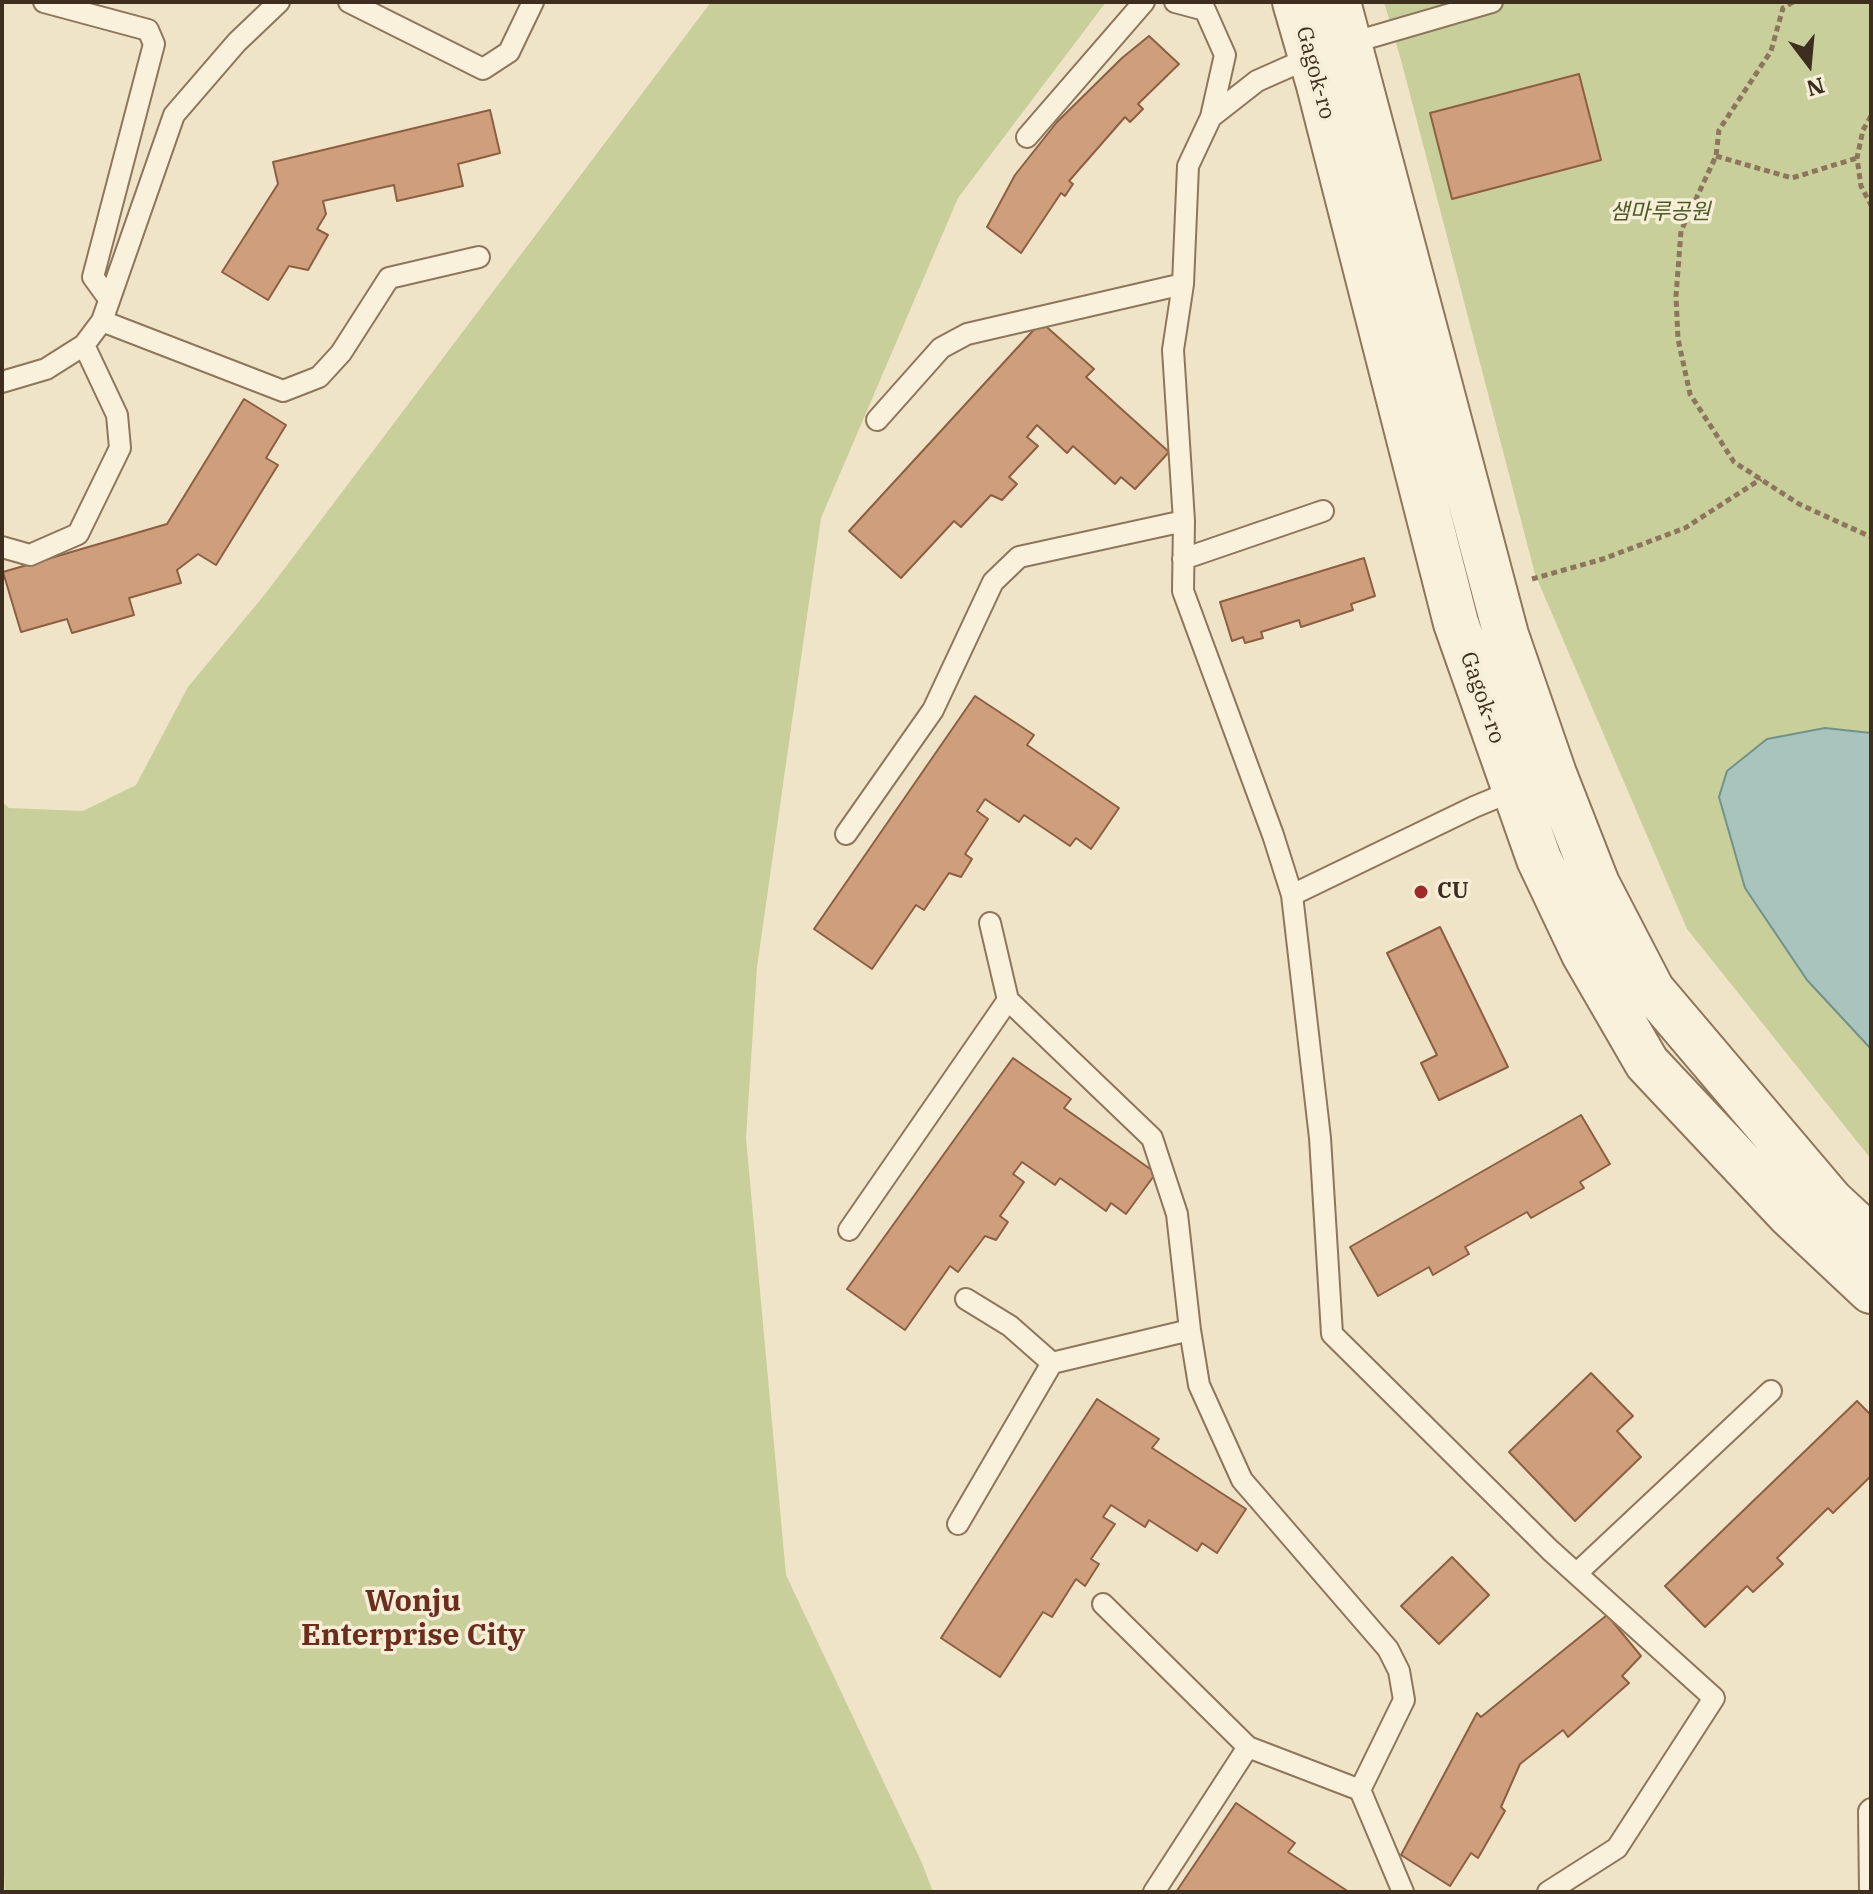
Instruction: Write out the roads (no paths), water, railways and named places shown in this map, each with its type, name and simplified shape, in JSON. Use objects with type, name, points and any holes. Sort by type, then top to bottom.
[{"type":"street","name":"Gagok-ro","points":[[1295,2],[1334,34],[1420,316],[1506,635],[1554,774],[1597,884],[1652,990],[1831,1201],[1871,1238]]},
{"type":"street","name":"Gagok-ro","points":[[1334,34],[1456,623],[1539,859],[1584,954],[1647,1063],[1790,1215],[1871,1291]]},
{"type":"lane","points":[[44,2],[148,30],[154,44],[93,277],[109,299]]},
{"type":"lane","points":[[2,382],[46,369],[84,345],[102,321],[174,115],[237,42],[279,2]]},
{"type":"lane","points":[[349,2],[483,69],[509,52],[533,2]]},
{"type":"lane","points":[[1027,137],[1144,2]]},
{"type":"lane","points":[[1175,2],[1205,10],[1225,55],[1211,117],[1188,166],[1183,284],[1173,362],[1184,521],[1183,591],[1292,895],[1320,1138],[1332,1334],[1460,1462],[1714,1698],[1617,1848],[1548,1892]]},
{"type":"lane","points":[[1211,117],[1257,81],[1334,34],[1492,2]]},
{"type":"lane","points":[[102,321],[283,391],[319,377],[341,353],[389,278],[479,257]]},
{"type":"lane","points":[[877,420],[941,348],[967,334],[1183,284]]},
{"type":"lane","points":[[2,547],[30,555],[78,534],[120,448],[117,415],[84,345]]},
{"type":"lane","points":[[1183,559],[1323,511]]},
{"type":"lane","points":[[846,834],[933,710],[993,582],[1019,557],[1184,521]]},
{"type":"lane","points":[[1292,895],[1515,790]]},
{"type":"lane","points":[[990,923],[1008,1000],[1152,1138],[1177,1214],[1199,1385],[1242,1480],[1388,1649],[1399,1671],[1404,1700],[1360,1790]]},
{"type":"lane","points":[[849,1230],[1008,1000]]},
{"type":"lane","points":[[966,1299],[1010,1326],[1052,1363]]},
{"type":"lane","points":[[958,1524],[1052,1363],[1190,1330]]},
{"type":"lane","points":[[1577,1573],[1771,1391]]},
{"type":"lane","points":[[1103,1604],[1248,1747],[1360,1790],[1403,1892]]},
{"type":"lane","points":[[1154,1892],[1248,1747]]},
{"type":"lane","points":[[1870,1892],[1871,1809]]},
{"type":"water","points":[[1825,728],[1871,733],[1871,1049],[1807,980],[1745,888],[1719,797],[1727,771],[1767,739]]},
{"type":"place","name":"CU","points":[[1421,892]]},
{"type":"district","name":"Wonju Enterprise City","points":[[413,1619]]},
{"type":"park label","name":"샘마루공원","points":[[1660,213]]}]
